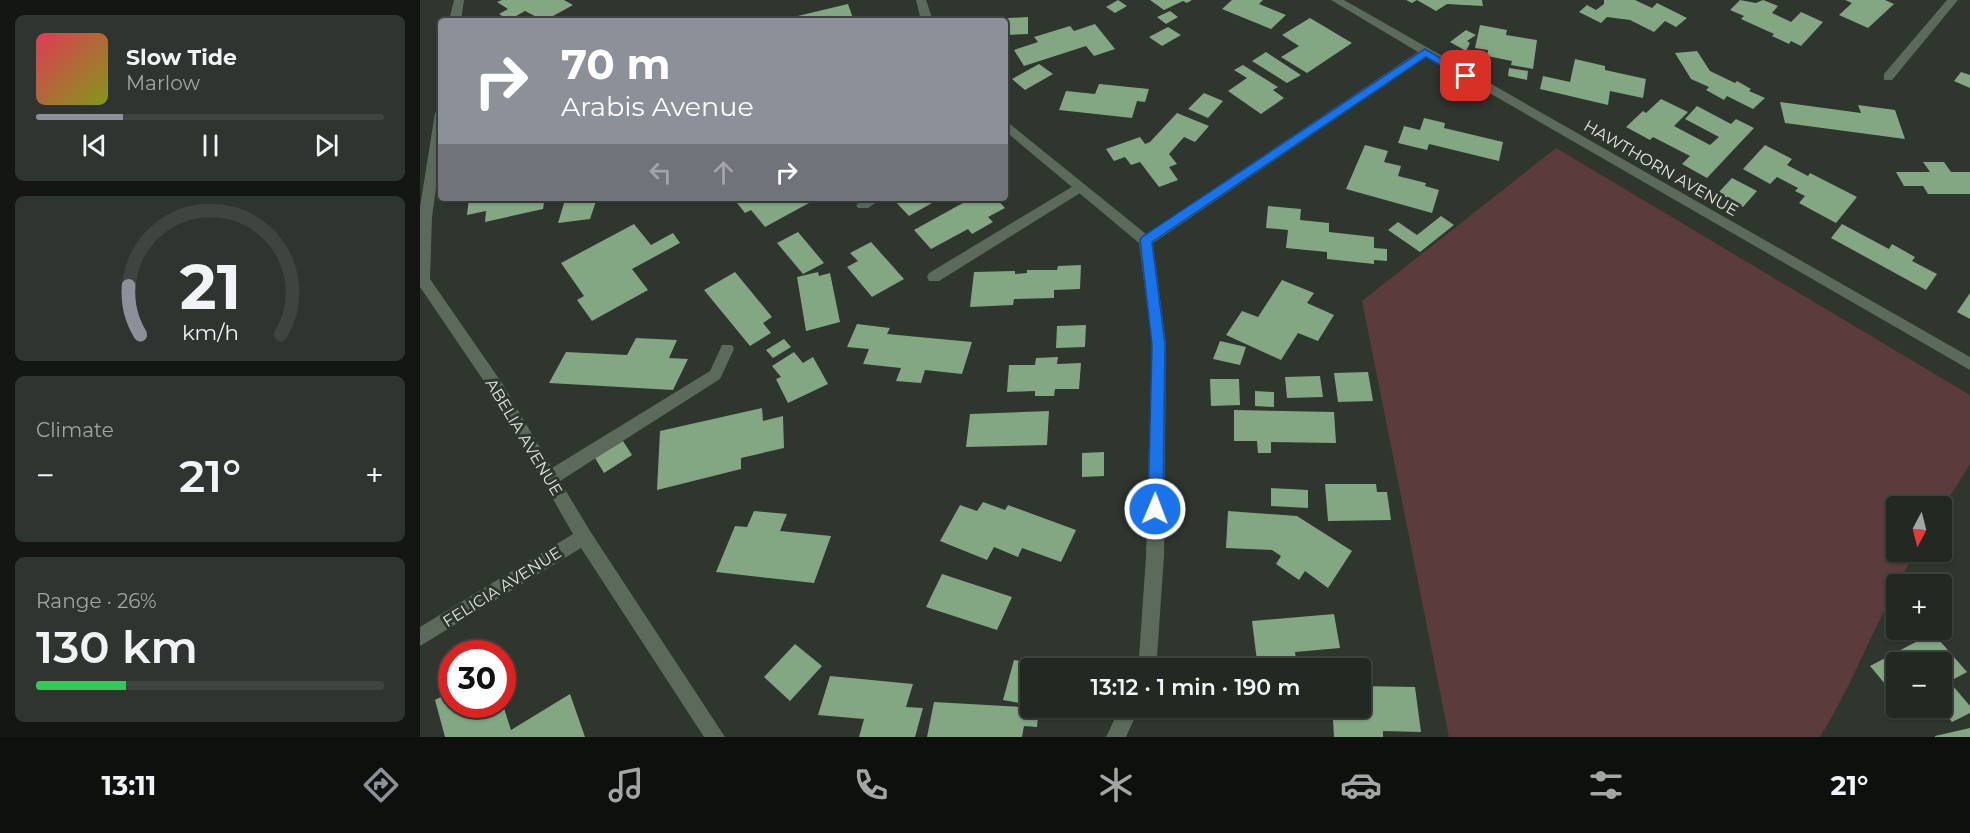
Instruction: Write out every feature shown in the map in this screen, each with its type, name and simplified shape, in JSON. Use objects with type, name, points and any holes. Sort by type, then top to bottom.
[{"type":"street","points":[[456,18],[459,0]]},
{"type":"street","points":[[921,0],[926,18]]},
{"type":"street","name":"HAWTHORN AVENUE","points":[[1336,0],[1970,364]]},
{"type":"street","points":[[1888,77],[1953,0]]},
{"type":"street","points":[[1146,240],[1425,53]]},
{"type":"street","points":[[1008,127],[1146,240],[1159,344],[1155,556],[1148,658]]},
{"type":"street","name":"ABELIA AVENUE","points":[[438,133],[426,214],[423,280],[497,388],[584,537],[716,737]]},
{"type":"street","points":[[934,277],[1080,187]]},
{"type":"street","points":[[863,205],[870,201]]},
{"type":"street","points":[[549,479],[715,375],[727,349]]},
{"type":"street","name":"FELICIA AVENUE","points":[[420,637],[584,537]]},
{"type":"street","points":[[1116,737],[1125,718]]},
{"type":"shaded area","points":[[1556,148],[1970,395],[1970,464],[1950,496],[1886,496],[1886,562],[1910,562],[1903,574],[1886,574],[1886,608],[1820,737],[1449,737],[1362,301]]},
{"type":"building","points":[[502,0],[564,0],[573,5],[549,18],[538,18],[525,11],[513,18],[506,18],[499,14],[508,9],[497,2]]},
{"type":"building","points":[[1118,0],[1127,6],[1115,13],[1106,7]]},
{"type":"building","points":[[1150,0],[1192,0],[1187,3],[1183,1],[1164,10]]},
{"type":"building","points":[[1232,0],[1263,0],[1259,4],[1286,15],[1271,29],[1222,9]]},
{"type":"building","points":[[1417,0],[1482,0],[1483,6],[1447,4],[1436,11]]},
{"type":"building","points":[[1604,0],[1635,0],[1652,8],[1657,3],[1687,18],[1676,27],[1665,21],[1654,32],[1630,20],[1607,17],[1601,23],[1579,12],[1587,5],[1596,10],[1604,4]]},
{"type":"building","points":[[1740,0],[1756,3],[1763,0],[1778,6],[1772,13],[1791,22],[1801,12],[1823,22],[1801,46],[1791,41],[1789,44],[1772,36],[1774,34],[1741,19],[1744,16],[1730,10]]},
{"type":"building","points":[[1845,0],[1885,0],[1894,4],[1868,28],[1839,15],[1852,3]]},
{"type":"building","points":[[848,4],[853,18],[789,18]]},
{"type":"building","points":[[1170,11],[1178,17],[1166,24],[1157,17]]},
{"type":"building","points":[[1028,17],[1028,34],[1008,35],[1008,18]]},
{"type":"building","points":[[1310,18],[1352,43],[1307,73],[1281,57],[1299,46],[1282,35]]},
{"type":"building","points":[[1095,24],[1115,49],[1094,56],[1086,46],[1024,66],[1014,50],[1038,42],[1034,37],[1070,26],[1074,31]]},
{"type":"building","points":[[1480,25],[1507,30],[1506,35],[1537,40],[1533,69],[1511,65],[1512,61],[1487,56],[1488,50],[1475,48]]},
{"type":"building","points":[[1168,27],[1181,35],[1162,46],[1149,37]]},
{"type":"building","points":[[1466,30],[1476,35],[1467,41],[1470,43],[1466,51],[1450,42]]},
{"type":"building","points":[[1697,51],[1710,71],[1735,83],[1737,81],[1751,89],[1749,91],[1765,98],[1753,109],[1727,96],[1724,100],[1706,90],[1709,87],[1691,79],[1675,53]]},
{"type":"building","points":[[1266,52],[1301,75],[1287,83],[1252,61]]},
{"type":"building","points":[[1575,59],[1605,66],[1605,70],[1646,79],[1643,98],[1610,91],[1608,105],[1540,89],[1543,76],[1570,82]]},
{"type":"building","points":[[1039,64],[1053,74],[1025,90],[1012,79]]},
{"type":"building","points":[[1243,65],[1278,87],[1273,90],[1284,98],[1261,114],[1228,91],[1247,78],[1234,70]]},
{"type":"building","points":[[1509,68],[1528,71],[1527,80],[1508,76]]},
{"type":"building","points":[[1961,72],[1970,75],[1970,88],[1954,81]]},
{"type":"building","points":[[1099,84],[1149,89],[1145,102],[1137,101],[1132,118],[1059,110],[1066,91],[1095,94]]},
{"type":"building","points":[[1204,93],[1223,101],[1208,118],[1188,109]]},
{"type":"building","points":[[1661,99],[1688,112],[1674,126],[1710,145],[1719,137],[1685,119],[1697,106],[1731,124],[1736,119],[1754,128],[1707,178],[1682,164],[1690,156],[1653,137],[1650,140],[1626,127],[1643,111],[1646,113]]},
{"type":"building","points":[[1780,102],[1861,113],[1858,105],[1895,110],[1905,139],[1785,123]]},
{"type":"building","points":[[1177,113],[1209,126],[1195,142],[1184,137],[1169,154],[1177,164],[1169,167],[1178,180],[1159,187],[1140,162],[1131,165],[1125,157],[1114,161],[1106,149],[1140,137],[1145,144],[1150,142]]},
{"type":"building","points":[[1424,118],[1445,123],[1444,128],[1503,142],[1499,161],[1429,144],[1427,150],[1398,143],[1404,126],[1420,130]]},
{"type":"building","points":[[1365,145],[1388,151],[1384,162],[1401,166],[1398,176],[1426,183],[1425,186],[1439,190],[1432,213],[1346,189]]},
{"type":"building","points":[[1765,145],[1792,159],[1787,165],[1808,176],[1810,173],[1857,197],[1836,223],[1799,203],[1805,196],[1795,191],[1798,188],[1777,177],[1770,184],[1743,169]]},
{"type":"building","points":[[1923,162],[1944,162],[1951,172],[1970,172],[1970,194],[1928,194],[1923,186],[1904,186],[1896,172],[1930,172]]},
{"type":"building","points":[[1732,178],[1757,191],[1743,207],[1718,193]]},
{"type":"building","points":[[469,201],[558,201],[544,203],[543,209],[485,222],[486,211],[467,215]]},
{"type":"building","points":[[565,201],[596,201],[590,219],[558,223]]},
{"type":"building","points":[[735,201],[807,201],[809,203],[765,227],[751,210],[745,213]]},
{"type":"building","points":[[895,201],[936,201],[909,216]]},
{"type":"building","points":[[967,201],[999,201],[1005,208],[988,217],[993,222],[972,234],[968,229],[931,249],[914,230]]},
{"type":"building","points":[[1268,206],[1301,209],[1300,220],[1329,223],[1329,232],[1374,237],[1374,248],[1387,249],[1387,261],[1374,260],[1374,264],[1327,259],[1327,252],[1286,248],[1288,230],[1266,228]]},
{"type":"building","points":[[1441,216],[1454,225],[1420,252],[1388,230],[1398,222],[1417,235]]},
{"type":"building","points":[[634,224],[651,245],[673,233],[680,243],[632,269],[648,290],[592,321],[577,300],[584,296],[561,263]]},
{"type":"building","points":[[1842,224],[1889,249],[1892,244],[1915,257],[1912,261],[1937,274],[1926,290],[1831,238]]},
{"type":"building","points":[[798,232],[824,263],[803,274],[777,243]]},
{"type":"building","points":[[871,242],[904,279],[872,297],[847,267],[858,261],[850,253]]},
{"type":"building","points":[[1081,265],[1080,289],[1054,290],[1054,298],[1014,299],[1013,305],[970,307],[974,272],[1015,271],[1015,274],[1027,273],[1027,270],[1057,270],[1058,266]]},
{"type":"building","points":[[735,272],[772,317],[763,323],[771,333],[750,346],[704,290]]},
{"type":"building","points":[[818,272],[819,276],[830,273],[840,322],[806,331],[797,277]]},
{"type":"building","points":[[1282,280],[1314,293],[1307,303],[1334,315],[1318,341],[1298,333],[1281,360],[1226,335],[1242,311],[1258,317]]},
{"type":"building","points":[[1970,293],[1970,319],[1957,312]]},
{"type":"building","points":[[857,324],[890,328],[887,334],[972,342],[962,374],[925,370],[921,383],[896,381],[901,368],[863,364],[869,349],[847,347]]},
{"type":"building","points":[[1086,325],[1085,347],[1056,348],[1057,326]]},
{"type":"building","points":[[636,338],[677,340],[669,358],[688,359],[673,390],[549,383],[566,352],[627,355]]},
{"type":"building","points":[[784,339],[791,347],[773,358],[766,350]]},
{"type":"building","points":[[1220,341],[1246,347],[1240,365],[1213,359]]},
{"type":"building","points":[[794,352],[803,363],[813,357],[828,384],[788,403],[776,379],[781,377],[772,366]]},
{"type":"building","points":[[1058,357],[1057,364],[1081,363],[1079,389],[1055,389],[1054,396],[1035,396],[1035,391],[1007,392],[1009,365],[1035,365],[1036,358]]},
{"type":"building","points":[[1368,372],[1373,401],[1338,402],[1334,373]]},
{"type":"building","points":[[1320,376],[1323,397],[1287,398],[1285,377]]},
{"type":"building","points":[[1210,379],[1239,379],[1240,405],[1211,406]]},
{"type":"building","points":[[1255,391],[1274,392],[1274,407],[1255,406]]},
{"type":"building","points":[[762,408],[763,421],[783,416],[784,448],[741,458],[741,469],[657,490],[660,431]]},
{"type":"building","points":[[1234,410],[1334,412],[1336,443],[1271,442],[1271,453],[1258,453],[1257,441],[1234,441]]},
{"type":"building","points":[[1049,411],[1047,445],[966,447],[970,414]]},
{"type":"building","points":[[623,441],[632,455],[604,473],[595,458]]},
{"type":"building","points":[[1104,452],[1104,476],[1082,477],[1082,453]]},
{"type":"building","points":[[1325,484],[1376,484],[1377,492],[1387,492],[1391,520],[1328,521]]},
{"type":"building","points":[[1271,488],[1308,490],[1308,508],[1271,506]]},
{"type":"building","points":[[983,502],[1005,510],[1008,505],[1076,530],[1061,562],[1022,548],[1018,557],[994,547],[987,560],[940,541],[960,505],[977,511]]},
{"type":"building","points":[[754,511],[787,514],[780,531],[831,536],[814,583],[716,572],[735,526],[747,527]]},
{"type":"building","points":[[1228,511],[1297,516],[1352,551],[1328,588],[1305,571],[1299,580],[1276,564],[1281,556],[1272,550],[1226,548]]},
{"type":"building","points":[[942,574],[1012,597],[997,630],[926,607]]},
{"type":"building","points":[[1334,614],[1340,648],[1295,652],[1296,658],[1257,658],[1252,621]]},
{"type":"building","points":[[1920,640],[1939,640],[1950,652],[1897,652]]},
{"type":"building","points":[[795,644],[822,666],[790,701],[764,677]]},
{"type":"building","points":[[1952,655],[1967,672],[1952,680]]},
{"type":"building","points":[[1886,658],[1886,685],[1870,666]]},
{"type":"building","points":[[1014,660],[1020,661],[1020,703],[1003,700]]},
{"type":"building","points":[[830,676],[913,684],[906,707],[923,708],[915,737],[859,737],[864,719],[818,715]]},
{"type":"building","points":[[1371,686],[1415,687],[1421,732],[1383,731],[1383,737],[1334,737],[1333,720],[1307,720],[1307,718],[1371,718]]},
{"type":"building","points":[[1952,686],[1970,706],[1970,713],[1952,722],[1949,718],[1952,718]]},
{"type":"building","points":[[570,694],[585,737],[445,737],[440,718],[507,718],[511,730]]},
{"type":"building","points":[[934,702],[1020,707],[1020,718],[1038,718],[1037,727],[1024,726],[1022,737],[927,737]]},
{"type":"building","points":[[1970,728],[1970,737],[1935,737],[1935,736]]},
{"type":"route","points":[[1155,509],[1159,344],[1146,240],[1425,53],[1466,76]]}]
